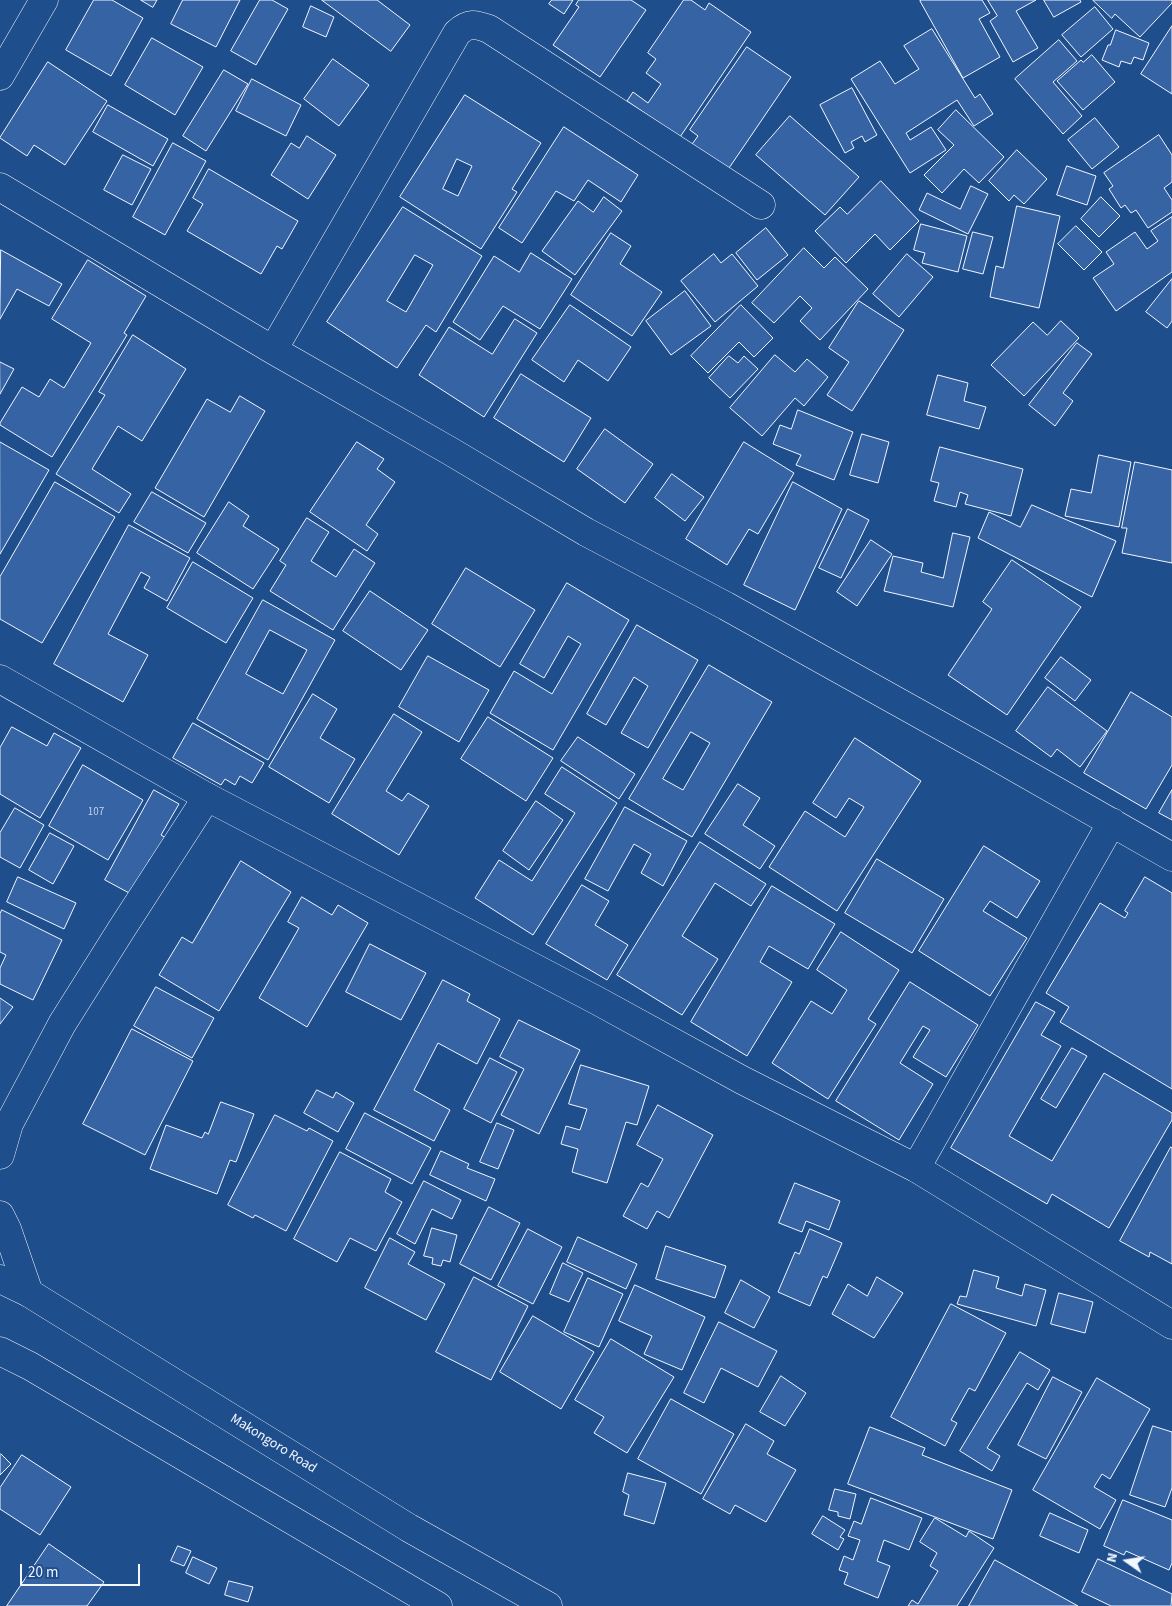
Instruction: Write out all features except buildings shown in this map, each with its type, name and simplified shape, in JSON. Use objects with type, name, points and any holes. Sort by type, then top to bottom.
[{"type":"street","points":[[0,76],[44,0]]},
{"type":"street","points":[[273,350],[456,33],[464,26],[476,24],[489,29],[762,205]]},
{"type":"street","points":[[0,187],[273,350],[586,532],[734,611],[1172,857]]},
{"type":"street","points":[[0,679],[207,797],[604,1005],[742,1080],[916,1168],[1172,1325]]},
{"type":"street","points":[[0,1155],[10,1124],[62,1024],[207,797]]},
{"type":"street","points":[[916,1168],[1112,822]]},
{"type":"street","points":[[0,1215],[7,1229],[29,1293]]},
{"type":"street","name":"Makongoro Road","points":[[0,1278],[29,1293],[410,1528],[548,1606]]},
{"type":"street","points":[[0,1350],[438,1606]]}]
